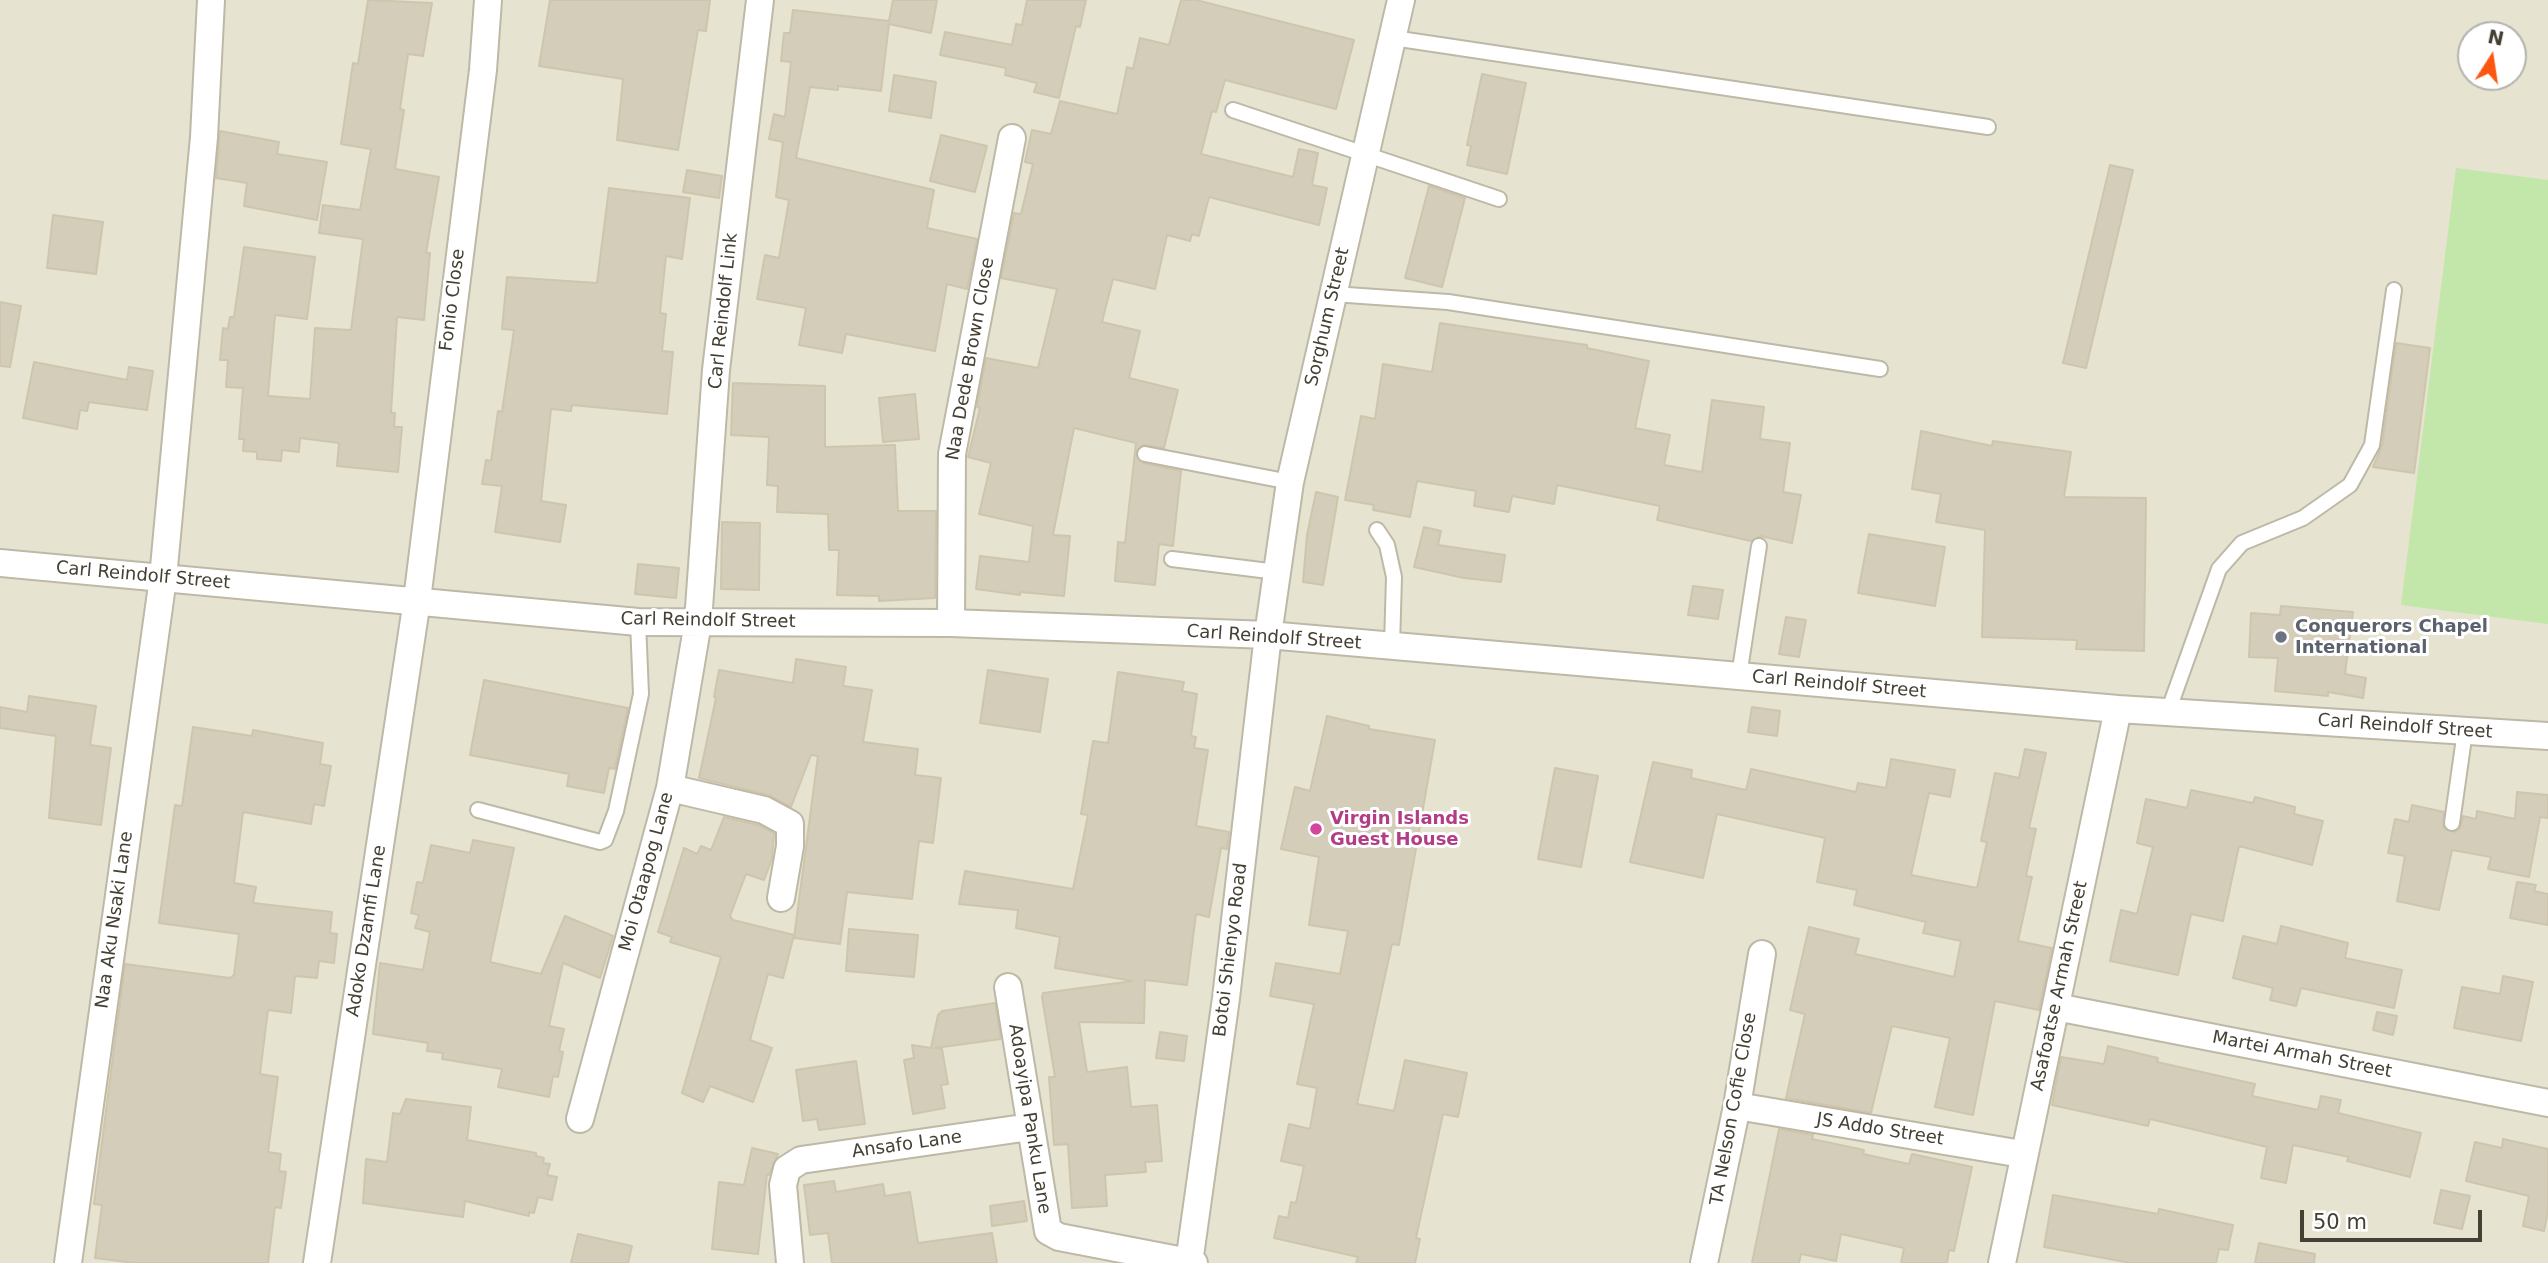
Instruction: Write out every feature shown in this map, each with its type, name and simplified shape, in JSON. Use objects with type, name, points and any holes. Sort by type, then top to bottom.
[{"type":"street","name":"Naa Aku Nsaki Lane","points":[[68,1263],[163,578],[204,137],[211,0]]},
{"type":"street","name":"Fonio Close","points":[[417,600],[483,70],[488,0]]},
{"type":"street","name":"Carl Reindolf Link","points":[[698,622],[716,370],[760,0]]},
{"type":"street","name":"Sorghum Street","points":[[1268,635],[1290,482],[1393,38],[1394,1]]},
{"type":"street","name":"Naa Dede Brown Close","points":[[951,623],[952,454],[1012,138]]},
{"type":"street","name":"Carl Reindolf Street","points":[[0,563],[638,622],[951,623],[1268,635],[2118,709],[2548,736]]},
{"type":"street","name":"Adoko Dzamfi Lane","points":[[317,1263],[417,600]]},
{"type":"street","name":"Moi Otaapog Lane","points":[[580,1119],[670,788],[698,622]]},
{"type":"street","name":"Botoi Shienyo Road","points":[[1191,1263],[1226,998],[1268,635]]},
{"type":"street","name":"Asafoatse Armah Street","points":[[2002,1263],[2022,1154],[2056,1007],[2118,709]]},
{"type":"street","points":[[670,788],[764,810],[790,824],[790,846],[781,898]]},
{"type":"street","name":"TA Nelson Cofie Close","points":[[1704,1263],[1737,1106],[1762,954]]},
{"type":"street","name":"Adoayipa Panku Lane","points":[[1008,988],[1048,1231],[1059,1237],[1191,1263]]},
{"type":"street","name":"Martei Armah Street","points":[[2056,1007],[2548,1103]]},
{"type":"street","name":"JS Addo Street","points":[[1737,1106],[2022,1154]]},
{"type":"street","name":"Ansafo Lane","points":[[790,1263],[783,1185],[788,1169],[801,1160],[1030,1127]]},
{"type":"lane","points":[[1393,38],[1987,127]]},
{"type":"lane","points":[[1233,110],[1499,199]]},
{"type":"lane","points":[[2168,712],[2219,569],[2242,543],[2303,518],[2350,485],[2372,445],[2394,290]]},
{"type":"lane","points":[[1333,294],[1448,302],[1880,369]]},
{"type":"lane","points":[[1145,454],[1290,482]]},
{"type":"lane","points":[[1377,530],[1387,545],[1394,577],[1392,646]]},
{"type":"lane","points":[[1739,676],[1759,545]]},
{"type":"lane","points":[[1172,559],[1277,572]]},
{"type":"lane","points":[[478,810],[600,842],[605,840],[616,811],[642,694],[638,622]]},
{"type":"lane","points":[[2452,822],[2465,731]]},
{"type":"shaded area","points":[[0,0],[2548,0],[2548,1263],[0,1263]]},
{"type":"green space","points":[[2456,168],[2548,180],[2548,624],[2401,605]]},
{"type":"building","points":[[368,0],[432,3],[423,56],[408,54],[400,109],[404,110],[395,169],[439,177],[426,253],[430,253],[424,320],[397,317],[391,413],[395,413],[394,427],[402,427],[398,472],[337,466],[339,443],[300,438],[299,452],[282,450],[281,461],[257,459],[257,452],[243,451],[244,439],[239,439],[243,388],[226,387],[228,360],[220,360],[223,328],[228,329],[230,317],[234,317],[244,247],[315,257],[307,319],[275,315],[268,396],[310,399],[315,328],[351,330],[363,239],[319,233],[323,205],[360,210],[371,149],[341,144],[353,63],[358,64]]},
{"type":"building","points":[[550,0],[710,0],[706,31],[698,30],[678,150],[617,140],[623,79],[539,66]]},
{"type":"building","points":[[893,0],[937,0],[931,33],[889,24],[881,91],[838,86],[838,90],[810,87],[796,158],[934,190],[927,228],[977,239],[967,289],[947,284],[935,351],[846,334],[842,353],[799,345],[806,308],[757,299],[765,255],[779,258],[789,200],[776,197],[783,142],[769,139],[774,114],[785,117],[791,62],[781,61],[784,33],[790,33],[793,10],[889,21]]},
{"type":"building","points":[[1027,0],[1086,0],[1080,27],[1076,26],[1059,98],[1034,92],[1037,83],[1005,75],[1006,68],[940,55],[945,32],[1012,45],[1016,24],[1022,25]]},
{"type":"building","points":[[1181,0],[1196,0],[1354,40],[1336,109],[1225,80],[1216,112],[1212,111],[1201,154],[1293,177],[1299,149],[1318,153],[1312,185],[1327,188],[1319,225],[1209,197],[1199,236],[1192,234],[1190,241],[1167,235],[1155,289],[1113,279],[1102,322],[1140,331],[1129,378],[1178,390],[1164,448],[1143,445],[1136,453],[1143,463],[1181,471],[1173,546],[1159,544],[1155,585],[1115,581],[1118,542],[1125,543],[1136,443],[1074,428],[1053,535],[1070,536],[1064,596],[1020,592],[1020,595],[976,589],[980,556],[1029,562],[1033,526],[979,514],[991,463],[968,457],[980,408],[977,407],[986,358],[1038,368],[1057,289],[1001,278],[1014,213],[1021,214],[1033,164],[1025,162],[1032,130],[1051,134],[1060,101],[1117,114],[1127,67],[1133,69],[1140,38],[1169,45]]},
{"type":"building","points":[[1482,74],[1526,83],[1507,174],[1467,165],[1471,146],[1467,145]]},
{"type":"building","points":[[894,75],[936,82],[931,118],[889,111]]},
{"type":"building","points":[[220,131],[279,142],[277,154],[327,162],[317,220],[244,206],[247,183],[216,178]]},
{"type":"building","points":[[941,135],[987,146],[975,192],[930,181]]},
{"type":"building","points":[[2110,165],[2133,170],[2086,368],[2063,363]]},
{"type":"building","points":[[687,170],[722,176],[719,198],[683,192]]},
{"type":"building","points":[[1429,186],[1465,198],[1442,287],[1405,278]]},
{"type":"building","points":[[609,188],[690,198],[682,259],[666,256],[660,313],[666,314],[662,351],[673,352],[667,414],[572,405],[571,411],[551,409],[541,501],[566,505],[560,542],[495,532],[502,486],[482,484],[486,460],[491,461],[498,411],[502,412],[514,330],[502,329],[507,277],[597,283]]},
{"type":"building","points":[[53,215],[103,222],[96,274],[47,268]]},
{"type":"building","points":[[0,302],[21,306],[10,367],[0,366]]},
{"type":"building","points":[[1440,323],[1587,345],[1587,348],[1649,361],[1635,428],[1670,435],[1664,465],[1702,472],[1712,400],[1764,407],[1760,439],[1790,443],[1783,492],[1801,495],[1792,543],[1760,536],[1751,541],[1657,520],[1660,506],[1557,485],[1554,504],[1512,496],[1509,512],[1474,506],[1476,491],[1417,481],[1410,517],[1373,510],[1374,505],[1345,500],[1361,416],[1375,419],[1383,364],[1432,372]]},
{"type":"building","points":[[2396,343],[2430,348],[2414,473],[2373,467],[2382,446]]},
{"type":"building","points":[[34,362],[127,380],[129,367],[153,371],[147,410],[89,402],[87,411],[80,410],[77,429],[23,418]]},
{"type":"building","points":[[733,383],[825,386],[825,447],[895,445],[898,511],[936,511],[935,598],[879,601],[879,596],[837,595],[839,550],[829,550],[828,514],[777,512],[778,486],[767,485],[769,437],[731,435]]},
{"type":"building","points":[[915,394],[919,439],[883,442],[879,398]]},
{"type":"building","points":[[1921,431],[1992,446],[1993,441],[2071,452],[2064,497],[2146,498],[2144,651],[2076,649],[2077,640],[1982,637],[1985,530],[1936,522],[1941,494],[1912,489]]},
{"type":"building","points":[[1316,492],[1338,497],[1323,585],[1303,582],[1307,535]]},
{"type":"building","points":[[722,522],[760,523],[759,590],[721,589]]},
{"type":"building","points":[[1424,527],[1441,531],[1438,545],[1505,555],[1501,582],[1464,578],[1414,567]]},
{"type":"building","points":[[1869,534],[1945,547],[1935,606],[1858,593]]},
{"type":"building","points":[[638,564],[679,568],[676,598],[635,594]]},
{"type":"building","points":[[1693,586],[1723,590],[1718,619],[1688,615]]},
{"type":"building","points":[[2281,606],[2353,612],[2345,674],[2366,678],[2363,698],[2328,692],[2328,696],[2275,691],[2278,658],[2249,657],[2251,613],[2280,615]]},
{"type":"building","points":[[1786,617],[1806,620],[1799,657],[1779,654]]},
{"type":"building","points":[[796,659],[846,667],[843,686],[872,690],[863,742],[918,749],[915,775],[941,778],[933,843],[919,841],[912,899],[847,892],[840,944],[794,938],[818,756],[811,755],[791,807],[768,795],[699,778],[716,698],[719,670],[793,683]]},
{"type":"building","points":[[988,670],[1048,679],[1040,732],[980,723]]},
{"type":"building","points":[[1118,672],[1184,682],[1182,691],[1197,694],[1191,736],[1196,737],[1194,748],[1208,750],[1196,826],[1229,832],[1227,849],[1221,848],[1209,917],[1196,914],[1187,985],[1145,980],[1144,1023],[1079,1022],[1087,1072],[1127,1067],[1131,1107],[1157,1105],[1162,1161],[1145,1162],[1146,1172],[1105,1175],[1107,1206],[1072,1208],[1068,1144],[1054,1145],[1049,1077],[1055,1077],[1043,993],[1133,981],[1055,968],[1060,937],[1016,928],[1018,910],[959,904],[965,871],[1073,889],[1088,815],[1081,814],[1093,741],[1108,743]]},
{"type":"building","points":[[484,680],[628,708],[615,769],[609,768],[604,793],[567,786],[569,774],[470,755]]},
{"type":"building","points":[[29,696],[96,706],[90,745],[111,748],[101,825],[49,818],[56,736],[0,728],[0,707],[27,712]]},
{"type":"building","points":[[1752,707],[1780,711],[1777,736],[1748,732]]},
{"type":"building","points":[[1327,716],[1369,726],[1369,729],[1435,740],[1399,945],[1392,944],[1357,1104],[1394,1111],[1405,1060],[1467,1073],[1458,1117],[1443,1114],[1416,1238],[1420,1239],[1415,1263],[1356,1263],[1358,1257],[1274,1238],[1279,1216],[1288,1218],[1291,1202],[1296,1203],[1304,1166],[1281,1161],[1289,1124],[1310,1129],[1317,1088],[1297,1084],[1314,1004],[1270,996],[1276,963],[1340,974],[1348,931],[1309,925],[1319,857],[1281,849],[1295,787],[1310,791]]},
{"type":"building","points":[[193,727],[252,736],[253,730],[323,743],[320,764],[331,766],[324,806],[314,804],[311,824],[243,812],[234,883],[256,887],[253,903],[332,912],[330,933],[337,934],[334,963],[319,961],[317,978],[295,976],[291,1013],[268,1010],[260,1074],[278,1077],[268,1152],[281,1154],[279,1171],[286,1172],[281,1208],[275,1207],[268,1263],[135,1263],[95,1258],[102,1205],[94,1204],[125,964],[230,978],[234,975],[239,934],[159,923],[175,805],[182,806]]},
{"type":"building","points":[[2025,749],[2046,753],[2029,828],[2036,829],[2026,876],[2032,877],[2018,941],[2052,948],[2039,1010],[1995,1001],[1973,1115],[1935,1107],[1950,1038],[1892,1026],[1871,1113],[1786,1098],[1805,1014],[1790,1010],[1809,927],[1859,939],[1855,954],[1954,977],[1961,941],[1923,933],[1926,922],[1854,905],[1857,890],[1817,882],[1825,838],[1717,814],[1703,878],[1630,862],[1653,762],[1692,770],[1691,778],[1746,790],[1751,769],[1856,792],[1858,783],[1886,788],[1891,759],[1955,770],[1950,797],[1929,793],[1911,875],[1977,888],[1987,842],[1981,841],[1995,773],[2019,778]]},
{"type":"building","points":[[1555,768],[1598,776],[1581,867],[1538,859]]},
{"type":"building","points":[[2191,790],[2253,803],[2255,797],[2295,807],[2294,814],[2323,821],[2312,865],[2239,846],[2223,921],[2191,914],[2178,975],[2110,961],[2121,910],[2137,914],[2153,847],[2137,843],[2146,799],[2187,808]]},
{"type":"building","points":[[2517,792],[2548,795],[2548,818],[2540,817],[2529,877],[2488,869],[2491,857],[2452,850],[2439,910],[2397,901],[2405,856],[2388,853],[2395,819],[2409,822],[2412,805],[2444,812],[2443,827],[2455,832],[2460,828],[2463,816],[2476,819],[2477,811],[2515,819]]},
{"type":"building","points":[[724,817],[758,825],[774,833],[772,859],[764,880],[746,874],[730,916],[733,920],[794,935],[783,978],[768,974],[750,1040],[772,1048],[753,1102],[710,1086],[703,1102],[682,1093],[721,957],[670,942],[672,937],[658,932],[684,848],[697,854],[701,846],[711,850]]},
{"type":"building","points":[[473,840],[514,848],[490,962],[541,974],[565,916],[613,936],[600,978],[563,963],[549,1026],[564,1029],[559,1051],[563,1052],[558,1077],[553,1076],[549,1097],[498,1087],[502,1069],[442,1059],[443,1053],[427,1051],[428,1043],[373,1034],[380,963],[423,970],[430,932],[415,928],[419,915],[411,913],[417,882],[423,883],[431,845],[470,853]]},
{"type":"building","points":[[2517,882],[2536,885],[2534,891],[2548,894],[2548,925],[2510,918]]},
{"type":"building","points":[[2281,926],[2348,943],[2345,958],[2402,970],[2394,1008],[2301,988],[2296,1006],[2270,1000],[2273,988],[2233,978],[2243,936],[2277,944]]},
{"type":"building","points":[[849,929],[918,935],[914,977],[846,971]]},
{"type":"building","points":[[2503,976],[2533,982],[2521,1041],[2454,1028],[2462,987],[2500,994]]},
{"type":"building","points":[[995,1003],[1001,1039],[935,1048],[942,1049],[948,1084],[941,1085],[945,1108],[913,1114],[904,1060],[914,1058],[912,1045],[931,1048],[938,1015],[942,1011]]},
{"type":"building","points":[[2377,1012],[2397,1016],[2393,1035],[2373,1030]]},
{"type":"building","points":[[1160,1032],[1187,1036],[1184,1061],[1156,1058]]},
{"type":"building","points":[[2108,1046],[2158,1058],[2157,1062],[2255,1084],[2252,1096],[2318,1110],[2321,1096],[2341,1100],[2338,1113],[2421,1133],[2410,1177],[2347,1161],[2349,1157],[2293,1145],[2286,1183],[2261,1178],[2267,1147],[2150,1119],[2148,1126],[2052,1105],[2061,1057],[2104,1064]]},
{"type":"building","points":[[856,1061],[865,1124],[819,1130],[817,1119],[803,1121],[796,1070]]},
{"type":"building","points":[[406,1099],[471,1107],[467,1140],[536,1153],[536,1156],[544,1158],[543,1163],[550,1164],[547,1175],[557,1177],[552,1200],[538,1197],[534,1213],[529,1212],[529,1216],[465,1201],[463,1217],[363,1203],[366,1159],[387,1162],[393,1113],[400,1114]]},
{"type":"building","points":[[1779,1129],[1813,1135],[1812,1139],[1864,1150],[1863,1154],[1909,1164],[1912,1154],[1972,1167],[1954,1251],[1949,1250],[1947,1263],[1901,1263],[1904,1248],[1841,1234],[1836,1261],[1801,1254],[1799,1263],[1752,1263]]},
{"type":"building","points":[[2503,1139],[2548,1149],[2548,1211],[2544,1231],[2523,1226],[2529,1196],[2466,1181],[2475,1142],[2502,1148]]},
{"type":"building","points":[[752,1148],[778,1154],[769,1175],[767,1174],[758,1254],[712,1249],[719,1182],[744,1185]]},
{"type":"building","points":[[834,1181],[836,1192],[883,1184],[885,1196],[910,1192],[918,1243],[992,1233],[997,1263],[832,1263],[828,1233],[810,1235],[804,1185]]},
{"type":"building","points":[[2441,1190],[2470,1196],[2462,1229],[2434,1223]]},
{"type":"building","points":[[2053,1195],[2158,1214],[2159,1209],[2233,1225],[2228,1250],[2219,1249],[2216,1263],[2131,1263],[2044,1247]]},
{"type":"building","points":[[1024,1201],[1027,1221],[992,1226],[990,1206]]},
{"type":"building","points":[[578,1234],[632,1246],[628,1263],[571,1263]]},
{"type":"building","points":[[2259,1243],[2315,1254],[2314,1263],[2255,1263]]},
{"type":"place","name":"Conquerors Chapel International","points":[[2281,637]]},
{"type":"place","name":"Virgin Islands Guest House","points":[[1316,829]]}]
